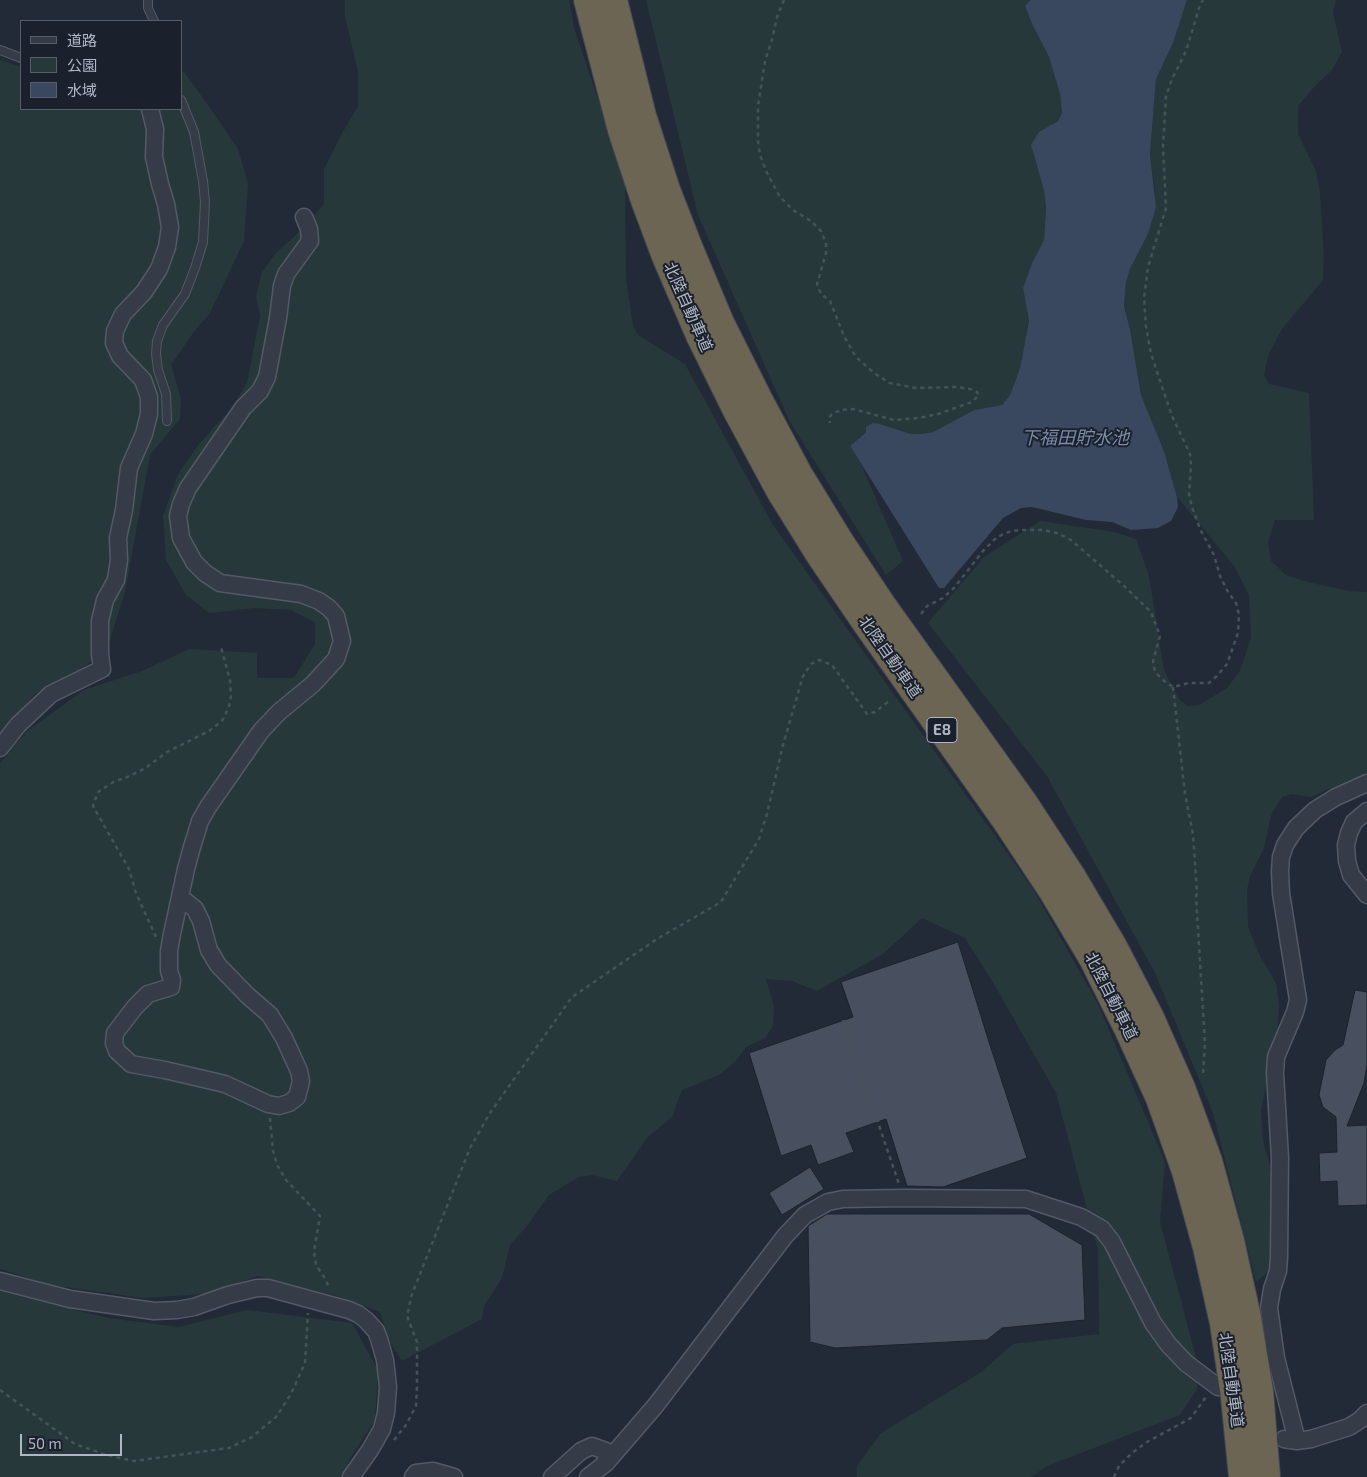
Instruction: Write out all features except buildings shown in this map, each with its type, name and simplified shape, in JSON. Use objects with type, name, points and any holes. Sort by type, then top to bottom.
[{"type":"highway","name":"北陸自動車道","points":[[588,0],[622,130],[645,200],[666,256],[700,335],[737,410],[780,490],[821,556],[1006,820],[1053,891],[1093,958],[1160,1098],[1186,1171],[1209,1256],[1224,1323],[1234,1388],[1243,1477]]},
{"type":"highway","name":"北陸自動車道","points":[[613,0],[642,116],[666,190],[688,249],[758,400],[798,474],[839,541],[1024,804],[1071,876],[1113,947],[1150,1018],[1181,1088],[1208,1161],[1230,1241],[1247,1318],[1259,1391],[1266,1477]]},
{"type":"street","points":[[0,748],[18,725],[51,694],[102,669],[100,621],[105,600],[116,580],[118,538],[129,468],[144,434],[148,414],[148,397],[143,380],[120,356],[114,343],[115,331],[123,314],[144,292],[159,269],[167,248],[170,227],[154,156],[155,129],[150,110]]},
{"type":"street","points":[[180,897],[195,909],[210,950],[218,965],[247,995],[270,1015],[278,1026],[299,1071],[301,1082],[297,1097],[289,1103],[278,1106],[268,1104],[225,1084],[130,1064],[117,1051],[114,1043],[115,1033],[135,1007],[148,994],[171,987],[169,951],[180,897],[200,821],[261,731],[279,712],[313,684],[336,659],[342,641],[336,616],[319,601],[301,594],[220,583],[205,573],[194,562],[181,538],[178,516],[188,488],[243,408],[260,391],[267,377],[282,286],[286,274],[310,241],[309,229],[304,217]]},
{"type":"street","points":[[1367,782],[1315,810],[1296,828],[1285,845],[1281,857],[1281,893],[1298,1000],[1276,1057],[1280,1158],[1279,1257],[1278,1271],[1272,1289],[1269,1308],[1290,1440],[1311,1440],[1348,1427],[1367,1413]]},
{"type":"street","points":[[1367,811],[1354,822],[1346,845],[1351,875],[1367,895]]},
{"type":"street","points":[[588,1477],[606,1463],[656,1405],[779,1243],[805,1215],[828,1202],[842,1199],[1026,1199],[1081,1217],[1102,1229],[1112,1242],[1154,1323],[1168,1344],[1186,1363],[1215,1386]]},
{"type":"street","points":[[0,1281],[70,1299],[154,1311],[194,1307],[228,1295],[257,1288],[268,1288],[348,1310],[366,1320],[376,1331],[387,1373],[386,1413],[382,1429],[351,1477]]},
{"type":"street","points":[[552,1477],[581,1451],[592,1446],[606,1450],[606,1463]]},
{"type":"street","points":[[413,1477],[416,1473],[433,1471],[454,1477]]},
{"type":"lane","points":[[148,0],[148,8],[154,20]]},
{"type":"lane","points":[[0,50],[20,58]]},
{"type":"lane","points":[[167,421],[166,394],[158,370],[156,354],[157,341],[163,325],[185,294],[203,242],[203,181],[194,132],[182,102]]},
{"type":"path","points":[[784,0],[764,61],[758,106],[758,142],[760,156],[780,198],[811,221],[821,231],[826,243],[826,253],[817,284],[821,294],[830,301],[844,336],[856,357],[882,378],[890,383],[916,388],[956,387],[970,389],[979,395],[972,402],[938,414],[918,418],[894,420],[853,409],[841,410],[832,414],[829,418],[830,423]]},
{"type":"path","points":[[1173,687],[1190,683],[1209,683],[1217,676],[1227,664],[1232,651],[1238,633],[1239,615],[1236,603],[1220,576],[1214,555],[1200,529],[1192,506],[1189,494],[1190,454],[1172,416],[1150,354],[1144,298],[1148,267],[1166,208],[1163,147],[1166,96],[1186,51],[1203,0]]},
{"type":"path","points":[[921,614],[926,606],[943,598],[954,588],[983,551],[997,537],[1011,531],[1022,530],[1042,530],[1057,533],[1071,540],[1151,612],[1160,636],[1153,661],[1155,672],[1173,687],[1185,794],[1194,834],[1205,1044],[1203,1074]]},
{"type":"path","points":[[169,951],[158,940],[136,893],[129,868],[93,806],[98,792],[144,768],[167,752],[203,734],[222,721],[229,707],[231,696],[230,680],[221,647]]},
{"type":"path","points":[[394,1441],[406,1425],[416,1406],[417,1342],[407,1316],[412,1294],[470,1148],[490,1112],[572,997],[657,939],[721,902],[759,839],[803,676],[810,664],[819,660],[832,665],[867,714],[875,712],[888,702]]},
{"type":"path","points":[[843,1020],[904,1198]]},
{"type":"path","points":[[268,1104],[273,1150],[277,1166],[286,1180],[320,1216],[314,1251],[316,1264],[329,1289],[325,1304]]},
{"type":"path","points":[[0,1390],[76,1444],[106,1455],[134,1461],[228,1448],[252,1436],[276,1417],[291,1394],[305,1364],[309,1300]]},
{"type":"path","points":[[1114,1477],[1119,1466],[1132,1453],[1147,1442],[1191,1418],[1215,1386]]},
{"type":"green space","points":[[345,0],[569,0],[574,28],[625,179],[626,279],[633,325],[638,335],[685,364],[773,525],[1033,889],[1098,1004],[1165,1162],[1160,1222],[1198,1365],[1197,1389],[1180,1415],[1047,1466],[1031,1477],[857,1477],[857,1466],[881,1433],[980,1373],[1013,1344],[1099,1334],[1098,1250],[1056,1093],[994,984],[965,938],[922,918],[883,954],[817,991],[792,981],[766,979],[774,1006],[773,1026],[765,1038],[746,1047],[734,1063],[719,1075],[682,1090],[672,1117],[647,1138],[617,1181],[592,1175],[579,1177],[549,1195],[527,1226],[510,1245],[502,1278],[484,1306],[482,1319],[402,1361],[388,1339],[380,1312],[337,1296],[258,1276],[204,1294],[143,1298],[51,1285],[0,1269],[0,763],[26,732],[84,690],[142,671],[189,649],[257,653],[257,678],[294,678],[315,644],[315,622],[291,610],[255,608],[209,613],[186,595],[166,560],[163,516],[178,474],[199,444],[230,410],[247,383],[260,316],[256,296],[262,272],[275,254],[297,234],[324,204],[324,169],[358,106],[358,71],[345,17]]},
{"type":"green space","points":[[646,0],[1030,0],[1025,6],[1049,57],[1060,94],[1062,113],[1057,121],[1053,123],[1033,154],[1044,191],[1046,208],[1044,240],[1032,263],[1023,288],[1029,321],[1020,368],[1010,395],[1002,405],[974,410],[933,432],[922,434],[911,434],[880,424],[862,435],[850,446],[860,462],[903,561],[886,575],[790,422],[698,215]]},
{"type":"green space","points":[[1187,0],[1336,0],[1333,13],[1342,52],[1332,70],[1298,106],[1298,134],[1316,171],[1320,193],[1324,258],[1323,280],[1282,329],[1268,356],[1264,375],[1269,384],[1309,393],[1314,520],[1275,520],[1268,541],[1271,561],[1286,575],[1307,582],[1349,591],[1367,592],[1367,773],[1311,797],[1292,794],[1282,797],[1271,815],[1264,848],[1250,876],[1247,890],[1248,927],[1260,956],[1276,984],[1279,1005],[1277,1039],[1261,1109],[1263,1141],[1269,1161],[1275,1201],[1271,1269],[1256,1282],[1213,1113],[1155,973],[1047,776],[928,623],[984,557],[1040,521],[1115,532],[1136,539],[1149,576],[1164,670],[1179,699],[1187,706],[1199,705],[1227,688],[1240,671],[1251,638],[1249,595],[1235,567],[1177,497],[1164,451],[1141,395],[1130,329],[1124,306],[1126,282],[1130,269],[1148,234],[1155,192],[1150,154],[1156,79],[1173,43]]},
{"type":"green space","points":[[0,60],[20,67],[20,110],[182,110],[182,72],[185,73],[238,149],[248,184],[244,241],[210,313],[193,333],[171,365],[181,399],[180,419],[150,455],[125,592],[107,649],[75,674],[36,693],[0,734]]},
{"type":"green space","points":[[0,1291],[108,1318],[179,1327],[247,1310],[352,1323],[378,1370],[375,1420],[349,1460],[343,1477],[0,1477]]},
{"type":"water","name":"下福田貯水池","points":[[1030,0],[1187,0],[1173,43],[1156,79],[1150,154],[1156,207],[1148,234],[1130,269],[1126,282],[1124,306],[1130,329],[1141,395],[1164,451],[1178,507],[1171,521],[1158,528],[1131,530],[1112,522],[1086,520],[1032,507],[1021,508],[1003,518],[944,588],[939,588],[850,446],[866,432],[866,427],[873,423],[911,434],[933,432],[974,410],[1002,405],[1010,395],[1020,368],[1029,321],[1023,288],[1032,263],[1044,240],[1046,208],[1044,191],[1031,145],[1039,132],[1058,121],[1062,113],[1060,94],[1049,57],[1025,6]]}]
